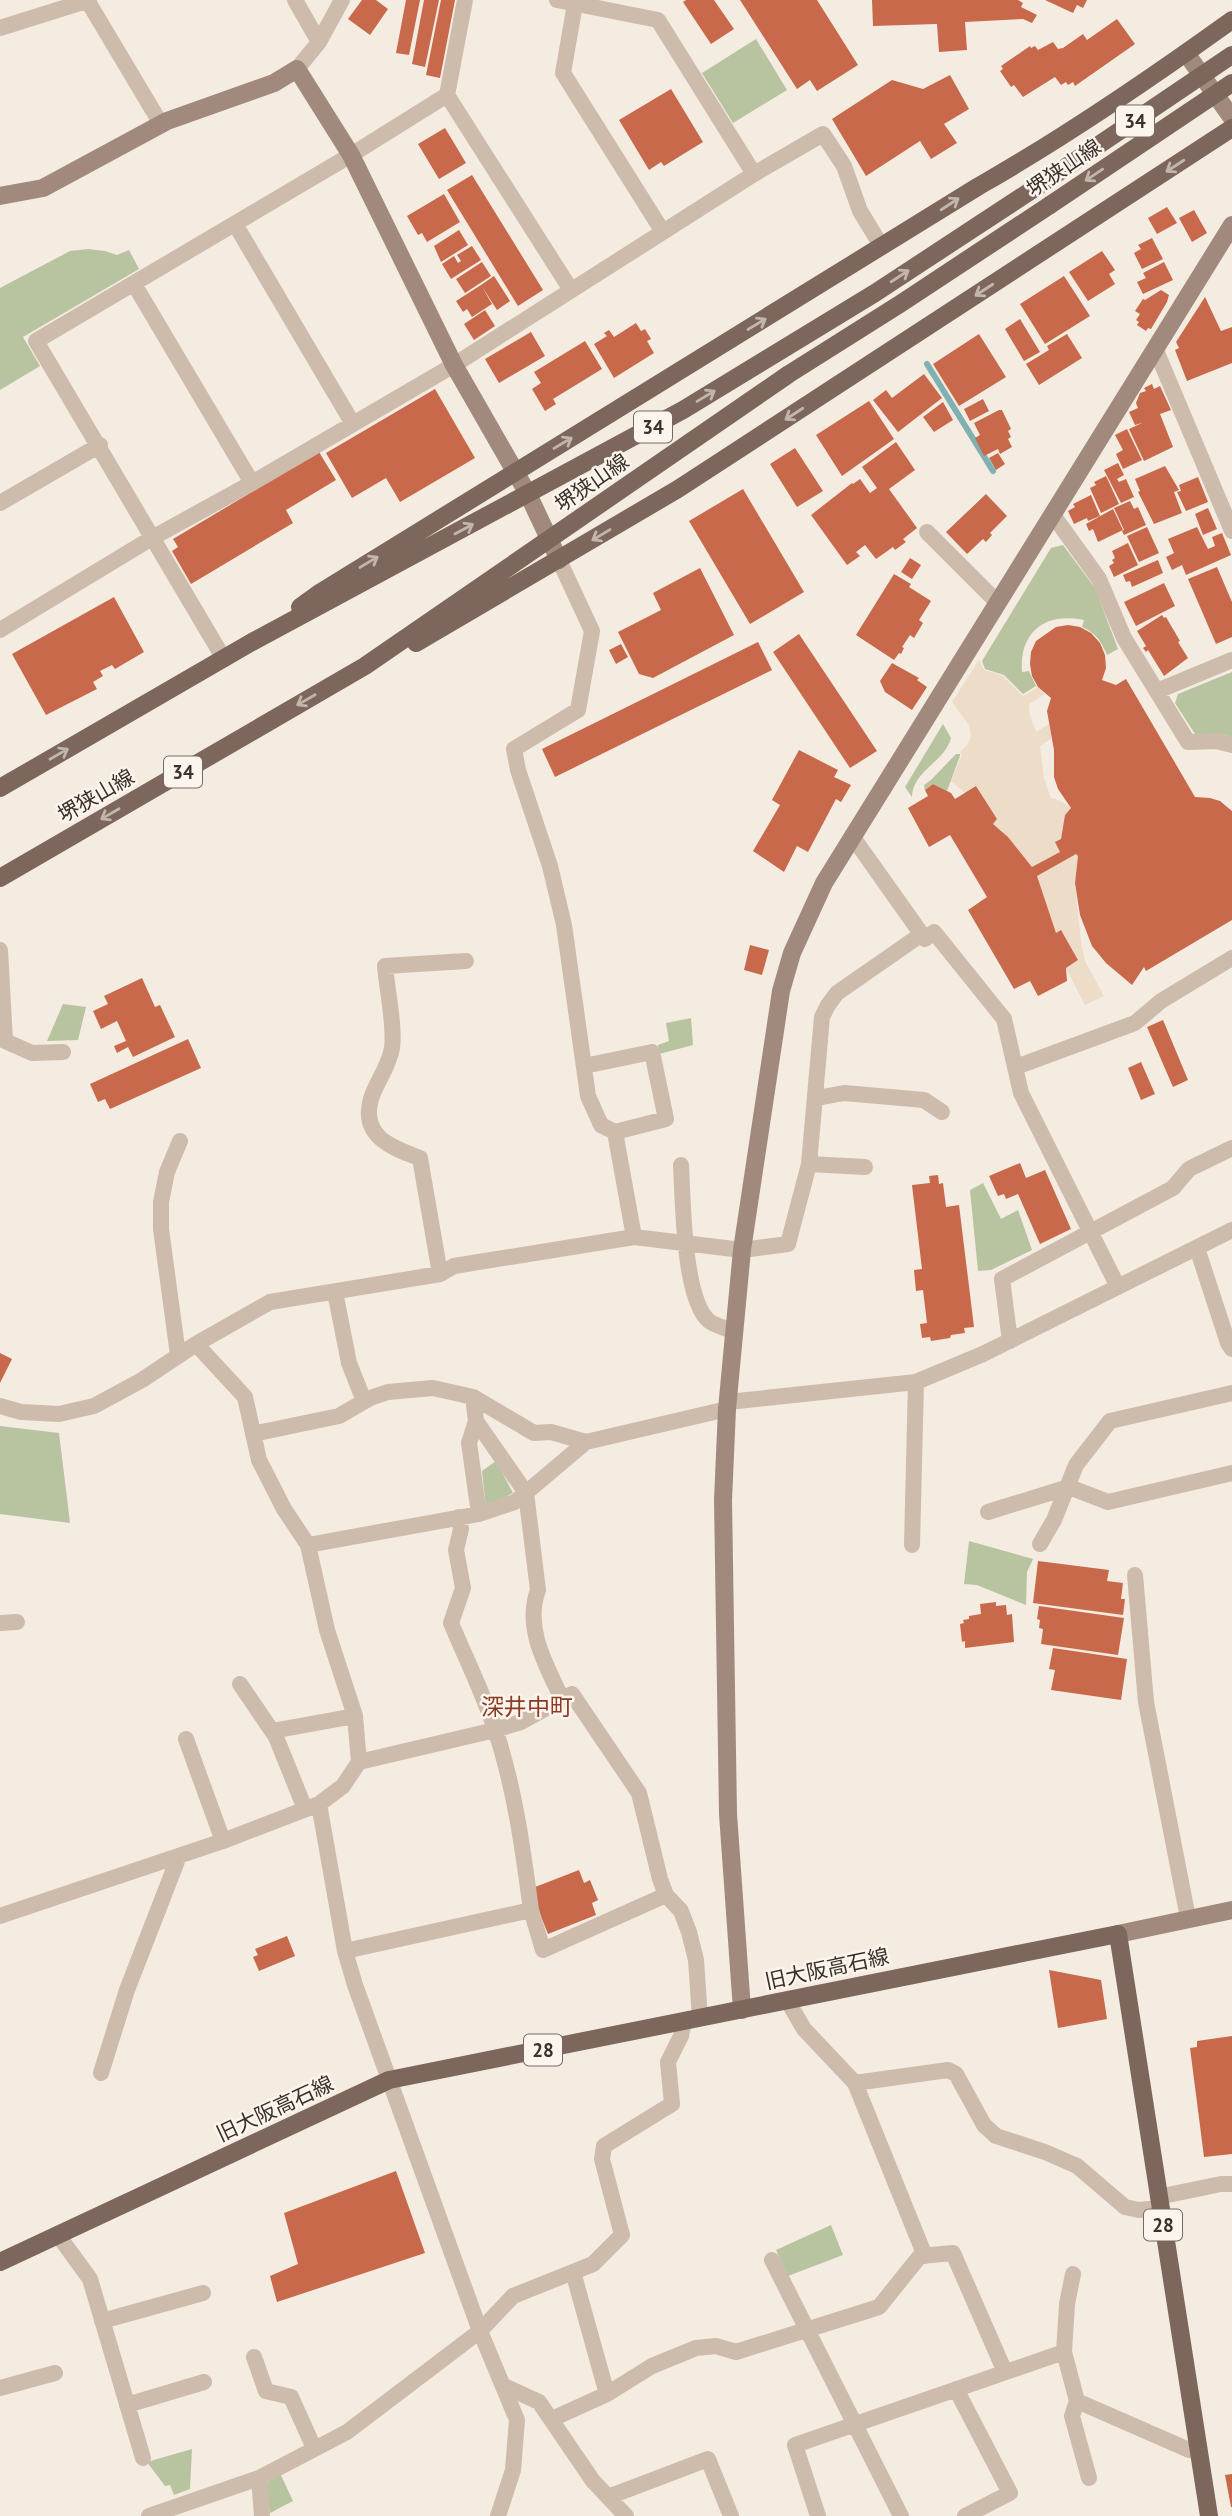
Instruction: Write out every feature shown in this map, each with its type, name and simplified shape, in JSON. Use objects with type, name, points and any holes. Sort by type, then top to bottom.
[{"type":"main road","points":[[252,642],[318,594],[979,186],[1042,150],[1232,20]]},
{"type":"main road","name":"堺狭山線","points":[[0,788],[252,642],[683,410],[875,293],[1232,55]]},
{"type":"main road","name":"堺狭山線","points":[[0,878],[365,666],[789,374],[901,304],[1232,83]]},
{"type":"main road","points":[[365,666],[391,658],[689,482],[1232,128]]},
{"type":"main road","name":"旧大阪高石線","points":[[0,2262],[389,2080],[1118,1934]]},
{"type":"main road","name":"28","points":[[1118,1934],[1209,2516]]},
{"type":"street","points":[[0,27],[88,0],[161,124]]},
{"type":"street","points":[[295,0],[319,42]]},
{"type":"street","points":[[0,196],[43,188],[161,124],[274,83],[297,69],[319,42],[342,0]]},
{"type":"street","points":[[465,0],[447,94],[571,290]]},
{"type":"street","points":[[557,0],[658,20],[754,174]]},
{"type":"street","points":[[575,4],[564,74],[663,232]]},
{"type":"street","points":[[1186,53],[1232,118]]},
{"type":"street","points":[[297,69],[351,155],[454,365],[528,494],[592,631],[578,710],[514,748],[517,770],[550,866],[564,925],[588,1096],[601,1125],[615,1132],[666,1119],[652,1052],[584,1066]]},
{"type":"street","points":[[224,659],[37,341],[351,155],[447,94]]},
{"type":"street","points":[[0,630],[152,538],[454,365],[754,174],[823,134],[844,166],[860,211],[882,247]]},
{"type":"street","points":[[235,224],[353,424]]},
{"type":"street","points":[[742,2010],[728,1814],[723,1500],[727,1406],[742,1250],[781,991],[792,953],[824,883],[1232,225]]},
{"type":"street","points":[[134,284],[252,483]]},
{"type":"street","points":[[1154,348],[1232,531]]},
{"type":"street","points":[[0,503],[100,445]]},
{"type":"street","points":[[1053,515],[1099,579],[1124,638],[1188,742],[1217,741],[1232,745]]},
{"type":"street","points":[[928,532],[998,603]]},
{"type":"street","points":[[1157,691],[1232,660]]},
{"type":"street","points":[[852,836],[925,939],[934,932],[1004,1019],[1021,1093],[1118,1287]]},
{"type":"street","points":[[0,1406],[21,1412],[59,1414],[94,1406],[270,1303],[440,1274],[453,1266],[634,1237],[742,1250],[788,1244],[809,1164],[817,1098],[822,1017],[837,993],[922,934]]},
{"type":"street","points":[[0,950],[5,1041],[32,1053],[63,1052]]},
{"type":"street","points":[[1016,1067],[1135,1023],[1161,1002],[1232,958]]},
{"type":"street","points":[[440,1274],[420,1158],[388,1146],[375,1133],[370,1117],[370,1100],[392,1048],[385,966],[466,961]]},
{"type":"street","points":[[817,1098],[844,1093],[924,1100],[942,1112]]},
{"type":"street","points":[[615,1132],[634,1237]]},
{"type":"street","points":[[178,1355],[161,1229],[161,1202],[167,1172],[180,1141]]},
{"type":"street","points":[[1010,1341],[1002,1279],[1173,1188],[1189,1169],[1232,1148]]},
{"type":"street","points":[[809,1164],[865,1167]]},
{"type":"street","points":[[681,1165],[686,1244],[698,1306],[709,1321],[735,1332]]},
{"type":"street","points":[[308,1545],[479,1514],[515,1502],[586,1441],[727,1406],[916,1382],[1010,1341],[1232,1230]]},
{"type":"street","points":[[1197,1248],[1232,1349]]},
{"type":"street","points":[[335,1292],[349,1363],[365,1401]]},
{"type":"street","points":[[0,1916],[223,1841],[312,1807],[343,1786],[359,1762],[355,1716],[327,1630],[308,1545],[284,1509],[259,1460],[245,1397],[196,1344]]},
{"type":"street","points":[[912,1545],[916,1382]]},
{"type":"street","points":[[253,1434],[340,1416],[365,1401],[388,1392],[433,1388],[473,1397],[534,1433],[551,1432],[586,1441]]},
{"type":"street","points":[[1040,1544],[1069,1487],[1076,1465],[1110,1421],[1232,1393]]},
{"type":"street","points":[[473,1397],[476,1421],[469,1443],[479,1514]]},
{"type":"street","points":[[476,1421],[526,1493],[538,1590],[532,1605],[536,1634],[541,1653],[562,1699]]},
{"type":"street","points":[[988,1512],[1069,1487],[1108,1502],[1232,1473]]},
{"type":"street","points":[[459,1517],[461,1529],[456,1550],[463,1588],[451,1623],[495,1730],[510,1780],[521,1834],[531,1910],[543,1950],[666,1895]]},
{"type":"street","points":[[1135,1576],[1146,1702],[1188,1918]]},
{"type":"street","points":[[0,1623],[17,1622]]},
{"type":"street","points":[[240,1684],[272,1731],[312,1807],[345,1951],[480,2331],[517,2420],[513,2470],[498,2516]]},
{"type":"street","points":[[149,2516],[259,2478],[347,2432],[480,2331],[513,2296],[593,2264],[622,2235],[602,2159],[604,2146],[672,2104],[668,2063],[692,2020],[696,1960],[681,1911],[666,1895],[660,1879],[639,1793],[572,1694],[521,1722],[359,1762]]},
{"type":"street","points":[[272,1731],[355,1716]]},
{"type":"street","points":[[186,1739],[223,1841]]},
{"type":"street","points":[[101,2073],[127,1990],[178,1856]]},
{"type":"street","points":[[345,1951],[531,1910]]},
{"type":"street","points":[[1118,1934],[1232,1910]]},
{"type":"street","points":[[787,2000],[804,2029],[855,2083],[925,2256]]},
{"type":"street","points":[[855,2083],[948,2070],[956,2074],[984,2125],[996,2136],[1045,2151],[1077,2166],[1125,2207],[1139,2210],[1221,2184],[1232,2184]]},
{"type":"street","points":[[58,2235],[90,2279],[143,2458]]},
{"type":"street","points":[[552,2419],[607,2394],[652,2366],[696,2348],[716,2346],[736,2352],[879,2307],[920,2256],[953,2253],[1005,2372]]},
{"type":"street","points":[[772,2260],[901,2516]]},
{"type":"street","points":[[573,2272],[607,2394]]},
{"type":"street","points":[[1073,2274],[1067,2304],[1064,2352],[1077,2401],[1072,2416],[1089,2479]]},
{"type":"street","points":[[102,2321],[204,2293]]},
{"type":"street","points":[[818,2516],[795,2445],[1064,2352]]},
{"type":"street","points":[[254,2357],[266,2391],[291,2398],[314,2448]]},
{"type":"street","points":[[0,2388],[55,2373]]},
{"type":"street","points":[[127,2405],[204,2382]]},
{"type":"street","points":[[504,2386],[538,2402],[593,2481],[626,2516]]},
{"type":"street","points":[[957,2389],[1010,2493],[965,2516]]},
{"type":"street","points":[[1077,2401],[1189,2450],[1199,2449]]},
{"type":"street","points":[[608,2497],[708,2459],[731,2516]]},
{"type":"street","points":[[259,2478],[262,2516]]},
{"type":"green space","points":[[756,39],[787,90],[733,123],[702,73]]},
{"type":"green space","points":[[88,249],[117,255],[129,250],[139,269],[23,337],[40,366],[0,390],[0,288],[70,251]]},
{"type":"green space","points":[[1063,545],[1095,588],[1118,649],[1107,655],[1098,638],[1082,627],[1084,620],[1070,618],[1047,622],[1030,635],[1025,645],[1022,672],[1029,671],[1036,686],[1023,694],[1004,675],[985,669],[982,661],[1051,548]]},
{"type":"green space","points":[[1232,672],[1232,737],[1195,734],[1175,703],[1178,694]]},
{"type":"green space","points":[[943,724],[951,738],[948,746],[918,780],[912,797],[905,787]]},
{"type":"green space","points":[[956,754],[960,756],[947,791],[933,784],[925,790],[926,797],[924,785]]},
{"type":"green space","points":[[63,1004],[86,1007],[78,1040],[47,1041]]},
{"type":"green space","points":[[691,1018],[693,1045],[659,1054],[658,1045],[669,1041],[666,1023]]},
{"type":"green space","points":[[983,1183],[1001,1219],[1018,1210],[1032,1250],[991,1270],[978,1271],[970,1190]]},
{"type":"green space","points":[[0,1426],[59,1433],[70,1523],[0,1514]]},
{"type":"green space","points":[[496,1461],[513,1493],[486,1507],[482,1471]]},
{"type":"green space","points":[[969,1541],[1033,1559],[1027,1572],[1026,1605],[977,1585],[964,1584]]},
{"type":"green space","points":[[831,2225],[843,2255],[788,2276],[776,2250]]},
{"type":"green space","points":[[192,2449],[190,2489],[174,2495],[170,2485],[165,2486],[147,2462]]},
{"type":"green space","points":[[280,2473],[293,2501],[270,2513],[266,2486],[270,2477]]},
{"type":"shaded area","points":[[979,660],[984,670],[1003,676],[1023,696],[1038,687],[1045,694],[1029,704],[1030,715],[1036,732],[1049,724],[1052,738],[1040,746],[1044,779],[1051,798],[1071,808],[1065,815],[1061,839],[1069,850],[1078,856],[1075,883],[1081,943],[1085,961],[1104,996],[1085,1005],[1066,968],[1078,960],[1062,931],[1056,933],[1031,865],[1008,837],[993,824],[997,819],[977,787],[965,793],[951,781],[962,755],[960,752],[971,736],[969,725],[952,702]]},
{"type":"building","points":[[362,0],[376,0],[388,9],[370,35],[348,19]]},
{"type":"building","points":[[406,0],[420,0],[409,55],[396,53]]},
{"type":"building","points":[[424,0],[439,0],[425,67],[412,64]]},
{"type":"building","points":[[441,0],[455,0],[440,78],[426,75]]},
{"type":"building","points":[[714,0],[734,29],[711,44],[683,2]]},
{"type":"building","points":[[740,0],[817,0],[858,65],[817,91],[810,80],[797,89]]},
{"type":"building","points":[[872,0],[1018,0],[1023,3],[1021,7],[1037,15],[1032,23],[1023,19],[965,22],[967,50],[939,52],[937,24],[873,26]]},
{"type":"building","points":[[1045,0],[1087,0],[1083,8],[1077,5],[1073,13]]},
{"type":"building","points":[[1117,19],[1135,44],[1075,86],[1073,82],[1061,85],[1055,77],[1023,97],[1014,85],[1011,87],[1000,71],[1003,69],[1001,66],[1030,46],[1035,46],[1038,50],[1053,42],[1058,49],[1063,48],[1083,34],[1087,40]]},
{"type":"building","points":[[950,75],[969,109],[944,124],[957,143],[931,159],[920,141],[866,176],[832,119],[892,80],[923,89]]},
{"type":"building","points":[[671,89],[703,142],[664,166],[661,162],[649,170],[619,120]]},
{"type":"building","points":[[445,128],[466,163],[439,179],[418,144]]},
{"type":"building","points":[[472,175],[543,290],[518,306],[447,190]]},
{"type":"building","points":[[444,194],[460,222],[427,242],[422,233],[418,235],[407,216]]},
{"type":"building","points":[[1167,207],[1177,223],[1157,234],[1148,218]]},
{"type":"building","points":[[1194,210],[1207,233],[1192,242],[1179,218]]},
{"type":"building","points":[[459,230],[468,245],[441,262],[434,246]]},
{"type":"building","points":[[1152,238],[1163,259],[1142,269],[1134,253],[1141,249],[1138,245]]},
{"type":"building","points":[[472,246],[481,260],[451,279],[442,264],[454,256],[458,263],[461,261],[457,255]]},
{"type":"building","points":[[1102,251],[1115,270],[1109,274],[1115,284],[1088,301],[1069,272]]},
{"type":"building","points":[[482,262],[491,276],[465,293],[456,279]]},
{"type":"building","points":[[1164,262],[1173,280],[1143,294],[1137,282],[1146,278],[1143,273]]},
{"type":"building","points":[[494,276],[510,301],[497,310],[481,285]]},
{"type":"building","points":[[1064,276],[1090,316],[1045,344],[1020,304]]},
{"type":"building","points":[[481,285],[492,304],[472,317],[467,309],[463,312],[456,301]]},
{"type":"building","points":[[1161,290],[1169,295],[1167,302],[1151,329],[1146,331],[1137,325],[1139,322],[1136,320],[1140,314],[1135,311],[1143,299]]},
{"type":"building","points":[[1205,297],[1221,331],[1232,327],[1232,363],[1187,381],[1175,350],[1179,348],[1176,342]]},
{"type":"building","points":[[485,310],[495,326],[474,340],[464,324]]},
{"type":"building","points":[[1020,319],[1040,352],[1024,361],[1005,329]]},
{"type":"building","points":[[636,323],[641,331],[645,329],[651,339],[647,341],[654,353],[614,378],[594,344],[607,336],[604,333],[609,330],[614,337]]},
{"type":"building","points":[[531,332],[545,356],[499,383],[485,359]]},
{"type":"building","points":[[979,334],[1006,377],[959,406],[933,364]]},
{"type":"building","points":[[1067,334],[1082,358],[1039,385],[1026,364],[1049,350],[1047,346]]},
{"type":"building","points":[[585,341],[602,369],[553,399],[556,404],[545,411],[532,389],[541,383],[534,372]]},
{"type":"building","points":[[924,374],[942,398],[898,432],[873,400],[886,390],[892,398]]},
{"type":"building","points":[[1152,384],[1154,389],[1160,386],[1171,410],[1160,414],[1173,447],[1144,461],[1129,429],[1142,423],[1135,425],[1129,412],[1138,408],[1136,403],[1140,393]]},
{"type":"building","points":[[435,389],[475,458],[400,502],[386,478],[352,498],[326,453]]},
{"type":"building","points":[[983,399],[989,411],[970,421],[964,409]]},
{"type":"building","points":[[869,401],[894,439],[842,476],[816,435]]},
{"type":"building","points":[[943,402],[953,420],[934,432],[923,417]]},
{"type":"building","points":[[1002,410],[1011,429],[1008,431],[1011,437],[1008,439],[1012,447],[1000,454],[998,449],[984,456],[975,438],[980,435],[974,423]]},
{"type":"building","points":[[1127,429],[1142,460],[1123,469],[1116,454],[1123,450],[1115,435]]},
{"type":"building","points":[[896,442],[915,470],[889,489],[917,528],[903,539],[906,542],[876,559],[865,545],[856,552],[860,556],[847,565],[811,515],[860,479],[870,493],[877,488],[862,467]]},
{"type":"building","points":[[795,448],[823,491],[797,507],[770,464]]},
{"type":"building","points":[[319,452],[336,480],[286,510],[293,523],[191,584],[172,551],[178,547],[173,539]]},
{"type":"building","points":[[998,453],[1005,464],[996,470],[989,458]]},
{"type":"building","points":[[1118,463],[1124,475],[1117,479],[1119,482],[1126,479],[1134,497],[1121,503],[1104,470]]},
{"type":"building","points":[[1165,466],[1179,490],[1174,492],[1182,513],[1154,524],[1138,492],[1140,491],[1135,479]]},
{"type":"building","points":[[1106,476],[1119,504],[1101,513],[1090,488],[1096,485],[1094,482]]},
{"type":"building","points":[[1198,477],[1208,502],[1186,511],[1177,492],[1181,491],[1179,485]]},
{"type":"building","points":[[743,489],[804,592],[750,624],[689,521]]},
{"type":"building","points":[[986,494],[1007,516],[990,533],[992,535],[986,542],[983,539],[967,554],[946,532]]},
{"type":"building","points":[[1091,495],[1100,516],[1074,524],[1068,511],[1075,507],[1073,504]]},
{"type":"building","points":[[1130,501],[1134,509],[1138,507],[1146,525],[1124,535],[1114,508]]},
{"type":"building","points":[[1208,508],[1217,529],[1203,535],[1195,514]]},
{"type":"building","points":[[1113,509],[1123,530],[1098,542],[1093,529],[1089,531],[1086,524]]},
{"type":"building","points":[[1147,527],[1159,553],[1139,562],[1127,536]]},
{"type":"building","points":[[1197,527],[1208,549],[1215,546],[1212,537],[1222,533],[1231,555],[1186,575],[1182,565],[1172,570],[1166,557],[1174,553],[1168,539]]},
{"type":"building","points":[[1128,543],[1138,565],[1114,577],[1109,566],[1114,563],[1112,560],[1115,558],[1112,551]]},
{"type":"building","points":[[910,558],[921,565],[912,579],[901,572]]},
{"type":"building","points":[[1158,560],[1163,573],[1132,587],[1130,581],[1126,582],[1123,575]]},
{"type":"building","points":[[1217,567],[1232,602],[1232,637],[1216,644],[1188,579]]},
{"type":"building","points":[[700,568],[734,635],[653,678],[639,674],[618,632],[661,610],[653,593]]},
{"type":"building","points":[[894,574],[931,601],[919,620],[923,623],[914,638],[910,635],[901,654],[894,660],[856,635]]},
{"type":"building","points":[[1164,583],[1175,606],[1136,626],[1124,602]]},
{"type":"building","points":[[114,597],[144,652],[115,669],[112,665],[100,671],[103,676],[93,682],[97,689],[46,715],[12,654]]},
{"type":"building","points":[[1162,615],[1166,617],[1188,658],[1164,676],[1148,650],[1146,652],[1143,648],[1146,646],[1137,631]]},
{"type":"building","points":[[1068,625],[1091,633],[1100,643],[1106,668],[1102,680],[1116,685],[1126,679],[1195,797],[1220,801],[1232,811],[1232,920],[1146,971],[1144,967],[1132,985],[1106,963],[1092,946],[1080,915],[1075,883],[1076,854],[1037,876],[1056,933],[1061,930],[1078,960],[1066,968],[1067,981],[1038,996],[1030,981],[1014,989],[968,910],[987,897],[950,835],[929,847],[908,808],[928,796],[925,790],[933,784],[951,793],[955,799],[976,786],[997,819],[993,824],[1008,837],[1032,867],[1060,852],[1055,842],[1061,839],[1065,815],[1071,808],[1058,789],[1054,777],[1054,750],[1047,711],[1051,698],[1038,687],[1030,664],[1036,641],[1056,627]]},
{"type":"building","points":[[799,634],[877,751],[850,768],[773,652]]},
{"type":"building","points":[[758,642],[772,670],[555,777],[542,749]]},
{"type":"building","points":[[621,644],[628,657],[616,664],[609,650]]},
{"type":"building","points":[[892,663],[919,678],[917,680],[927,687],[912,710],[885,692],[880,681]]},
{"type":"building","points":[[799,750],[838,770],[834,777],[851,785],[841,802],[836,799],[808,852],[797,846],[784,872],[753,851],[780,805],[772,800]]},
{"type":"building","points":[[750,945],[769,950],[762,975],[744,970]]},
{"type":"building","points":[[142,978],[155,1007],[160,1005],[175,1037],[133,1057],[128,1047],[117,1053],[114,1046],[126,1041],[117,1021],[101,1029],[93,1011],[108,1004],[104,996]]},
{"type":"building","points":[[1163,1020],[1188,1080],[1173,1087],[1147,1027]]},
{"type":"building","points":[[188,1039],[201,1068],[110,1109],[105,1099],[98,1102],[90,1084]]},
{"type":"building","points":[[1141,1062],[1155,1094],[1141,1100],[1128,1068]]},
{"type":"building","points":[[1020,1163],[1026,1178],[1045,1170],[1071,1229],[1040,1244],[1018,1194],[1006,1199],[1004,1194],[998,1196],[989,1176]]},
{"type":"building","points":[[938,1175],[939,1184],[943,1183],[946,1207],[959,1205],[974,1327],[964,1328],[965,1333],[951,1335],[950,1338],[931,1341],[930,1337],[922,1338],[920,1324],[927,1323],[923,1290],[916,1291],[914,1270],[922,1269],[912,1185],[930,1183],[929,1176]]},
{"type":"building","points":[[0,1353],[12,1359],[0,1383]]},
{"type":"building","points":[[1038,1561],[1109,1570],[1107,1581],[1123,1583],[1123,1615],[1033,1603]]},
{"type":"building","points":[[996,1602],[996,1606],[1006,1605],[1007,1615],[1012,1614],[1014,1642],[965,1648],[960,1624],[969,1619],[969,1616],[981,1614],[980,1604]]},
{"type":"building","points":[[1039,1606],[1124,1618],[1118,1655],[1041,1644],[1043,1629],[1039,1628],[1040,1620],[1037,1619]]},
{"type":"building","points":[[1053,1648],[1127,1659],[1121,1700],[1051,1690],[1055,1670],[1049,1669]]},
{"type":"building","points":[[579,1870],[584,1883],[590,1880],[598,1900],[592,1903],[596,1915],[548,1934],[530,1889]]},
{"type":"building","points":[[287,1936],[295,1956],[259,1971],[253,1957],[258,1955],[255,1949]]},
{"type":"building","points":[[1049,1970],[1101,1980],[1107,2019],[1058,2028]]},
{"type":"building","points":[[1232,2036],[1232,2154],[1204,2157],[1190,2048],[1197,2047],[1197,2041]]},
{"type":"building","points":[[396,2171],[425,2253],[277,2302],[270,2276],[298,2264],[284,2213]]},
{"type":"building","points":[[1232,2474],[1232,2507],[1231,2507],[1225,2475]]},
{"type":"waterway","points":[[927,364],[993,471]]},
{"type":"district","name":"深井中町","points":[[527,1707]]}]
